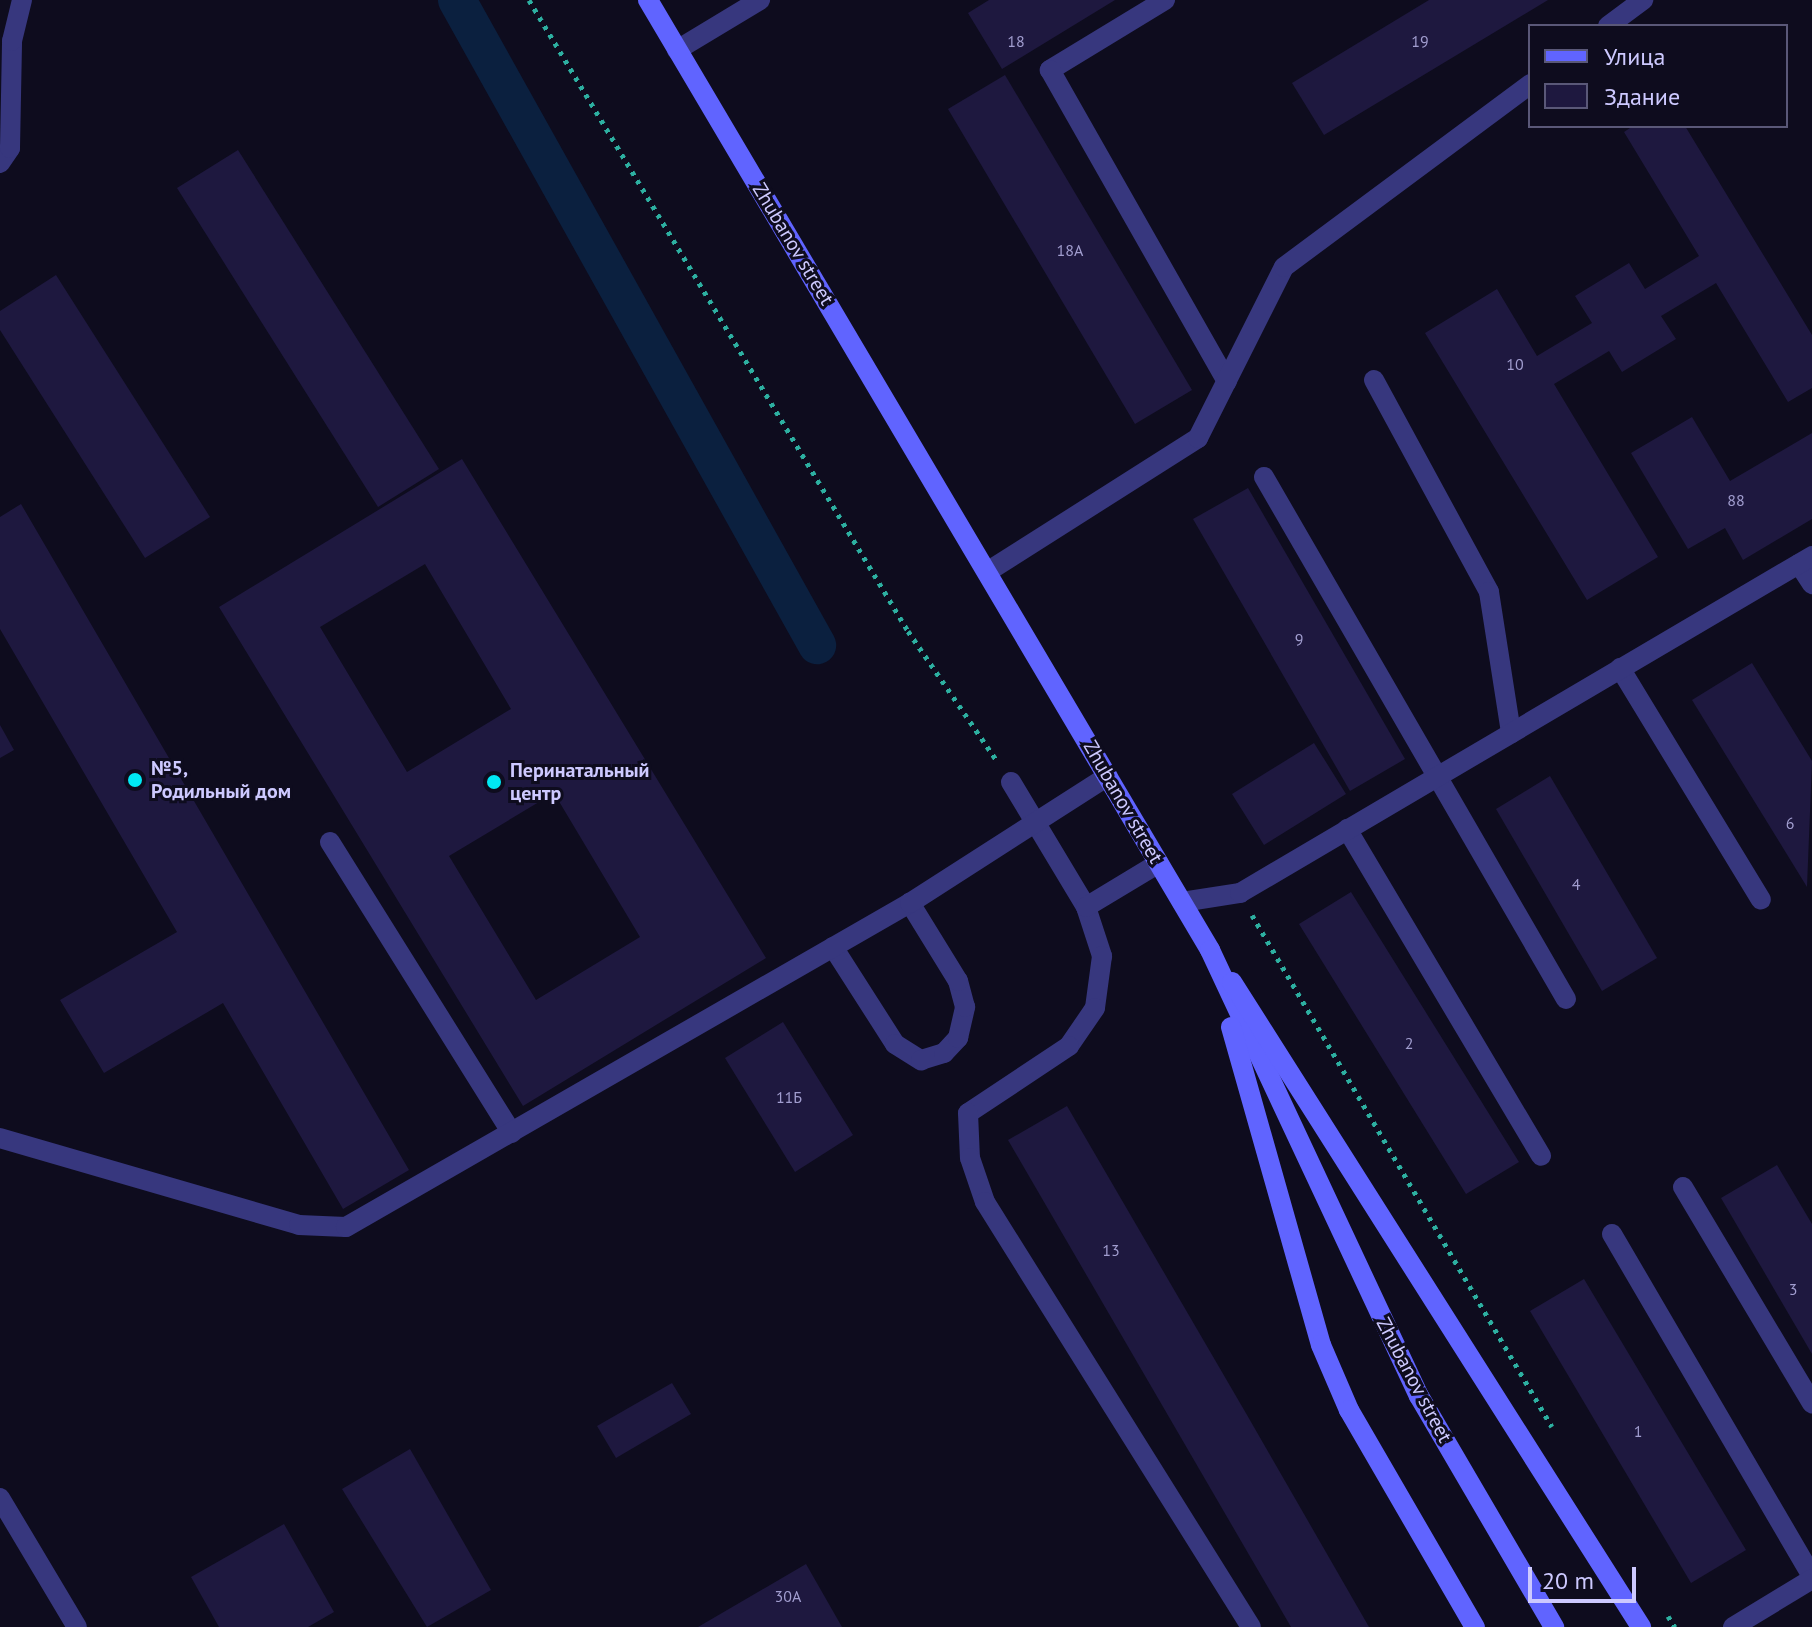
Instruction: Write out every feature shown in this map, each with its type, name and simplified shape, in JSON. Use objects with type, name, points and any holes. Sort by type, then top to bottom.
[{"type":"main road","name":"Zhubanov street","points":[[648,0],[1210,950],[1419,1396],[1554,1626]]},
{"type":"main road","points":[[1210,950],[1321,1345],[1349,1410],[1474,1627]]},
{"type":"main road","points":[[1210,950],[1289,1061],[1641,1627]]},
{"type":"street","points":[[0,163],[10,148],[12,41],[22,0]]},
{"type":"street","points":[[677,50],[760,0]]},
{"type":"street","points":[[1165,0],[1050,70],[1227,381]]},
{"type":"street","points":[[1611,24],[1643,0]]},
{"type":"street","points":[[987,572],[1198,438],[1284,267],[1528,85]]},
{"type":"street","points":[[1374,380],[1489,592],[1511,733]]},
{"type":"street","points":[[1264,477],[1566,999]]},
{"type":"street","points":[[1182,902],[1240,893],[1806,560],[1812,584]]},
{"type":"street","points":[[1620,668],[1761,900]]},
{"type":"street","points":[[0,1138],[299,1225],[346,1227],[910,903],[1033,821],[1108,776]]},
{"type":"street","points":[[1011,782],[1086,907],[1102,956],[1095,1008],[1069,1046],[968,1113],[970,1158],[985,1202],[1251,1627]]},
{"type":"street","points":[[1347,829],[1541,1156]]},
{"type":"street","points":[[330,842],[512,1133]]},
{"type":"street","points":[[1086,907],[1159,863]]},
{"type":"street","points":[[833,947],[895,1044],[921,1060],[944,1053],[958,1038],[965,1007],[958,981],[910,903]]},
{"type":"street","points":[[1683,1187],[1812,1403]]},
{"type":"street","points":[[1612,1234],[1812,1578],[1733,1627]]},
{"type":"street","points":[[0,1498],[77,1627]]},
{"type":"path","points":[[529,0],[908,631],[1011,782]]},
{"type":"path","points":[[1240,893],[1427,1225],[1559,1440]]},
{"type":"path","points":[[1658,1600],[1675,1627]]},
{"type":"building","points":[[989,0],[1115,0],[1002,69],[968,13]]},
{"type":"building","points":[[1429,0],[1548,0],[1324,135],[1292,83]]},
{"type":"building","points":[[1005,75],[1192,390],[1135,424],[948,109]]},
{"type":"building","points":[[1630,128],[1686,128],[1812,335],[1812,388],[1788,402],[1716,283],[1661,316],[1676,339],[1622,372],[1609,351],[1554,384],[1658,557],[1587,600],[1425,333],[1497,289],[1537,356],[1592,323],[1575,296],[1629,263],[1645,289],[1699,256],[1624,132]]},
{"type":"building","points":[[238,150],[439,469],[378,507],[177,188]]},
{"type":"building","points":[[56,275],[210,517],[145,558],[0,330],[0,311]]},
{"type":"building","points":[[1692,417],[1730,481],[1812,433],[1812,519],[1743,560],[1725,528],[1688,549],[1631,453]]},
{"type":"building","name":"Перинатальный центр","points":[[462,459],[766,958],[523,1106],[219,607]],"holes":[[[425,564],[511,709],[407,772],[320,627]],[[554,793],[640,937],[536,1000],[449,856]]]},
{"type":"building","points":[[1248,488],[1405,759],[1350,791],[1193,519]]},
{"type":"building","name":"№5, Родильный дом","points":[[21,504],[409,1170],[343,1209],[223,1003],[104,1073],[60,1000],[177,932],[0,629],[0,517]]},
{"type":"building","points":[[1752,663],[1812,761],[1807,887],[1692,700]]},
{"type":"building","points":[[0,725],[14,750],[0,758]]},
{"type":"building","points":[[1314,743],[1346,794],[1264,845],[1232,794]]},
{"type":"building","points":[[1550,776],[1657,958],[1602,991],[1496,809]]},
{"type":"building","points":[[1351,892],[1519,1162],[1466,1194],[1299,924]]},
{"type":"building","points":[[783,1022],[853,1135],[795,1172],[725,1058]]},
{"type":"building","points":[[1067,1106],[1369,1627],[1291,1627],[1008,1140]]},
{"type":"building","points":[[1777,1165],[1812,1224],[1812,1354],[1721,1198]]},
{"type":"building","points":[[1584,1279],[1746,1550],[1691,1583],[1530,1311]]},
{"type":"building","points":[[672,1383],[691,1414],[616,1458],[597,1426]]},
{"type":"building","points":[[410,1449],[491,1590],[427,1627],[342,1489]]},
{"type":"building","points":[[284,1524],[334,1612],[308,1627],[219,1627],[191,1577]]},
{"type":"building","points":[[806,1564],[842,1627],[698,1627]]},
{"type":"waterway","points":[[457,0],[817,645]]},
{"type":"place","name":"№5, Родильный дом","points":[[135,780]]},
{"type":"place","name":"Перинатальный центр","points":[[494,782]]}]
